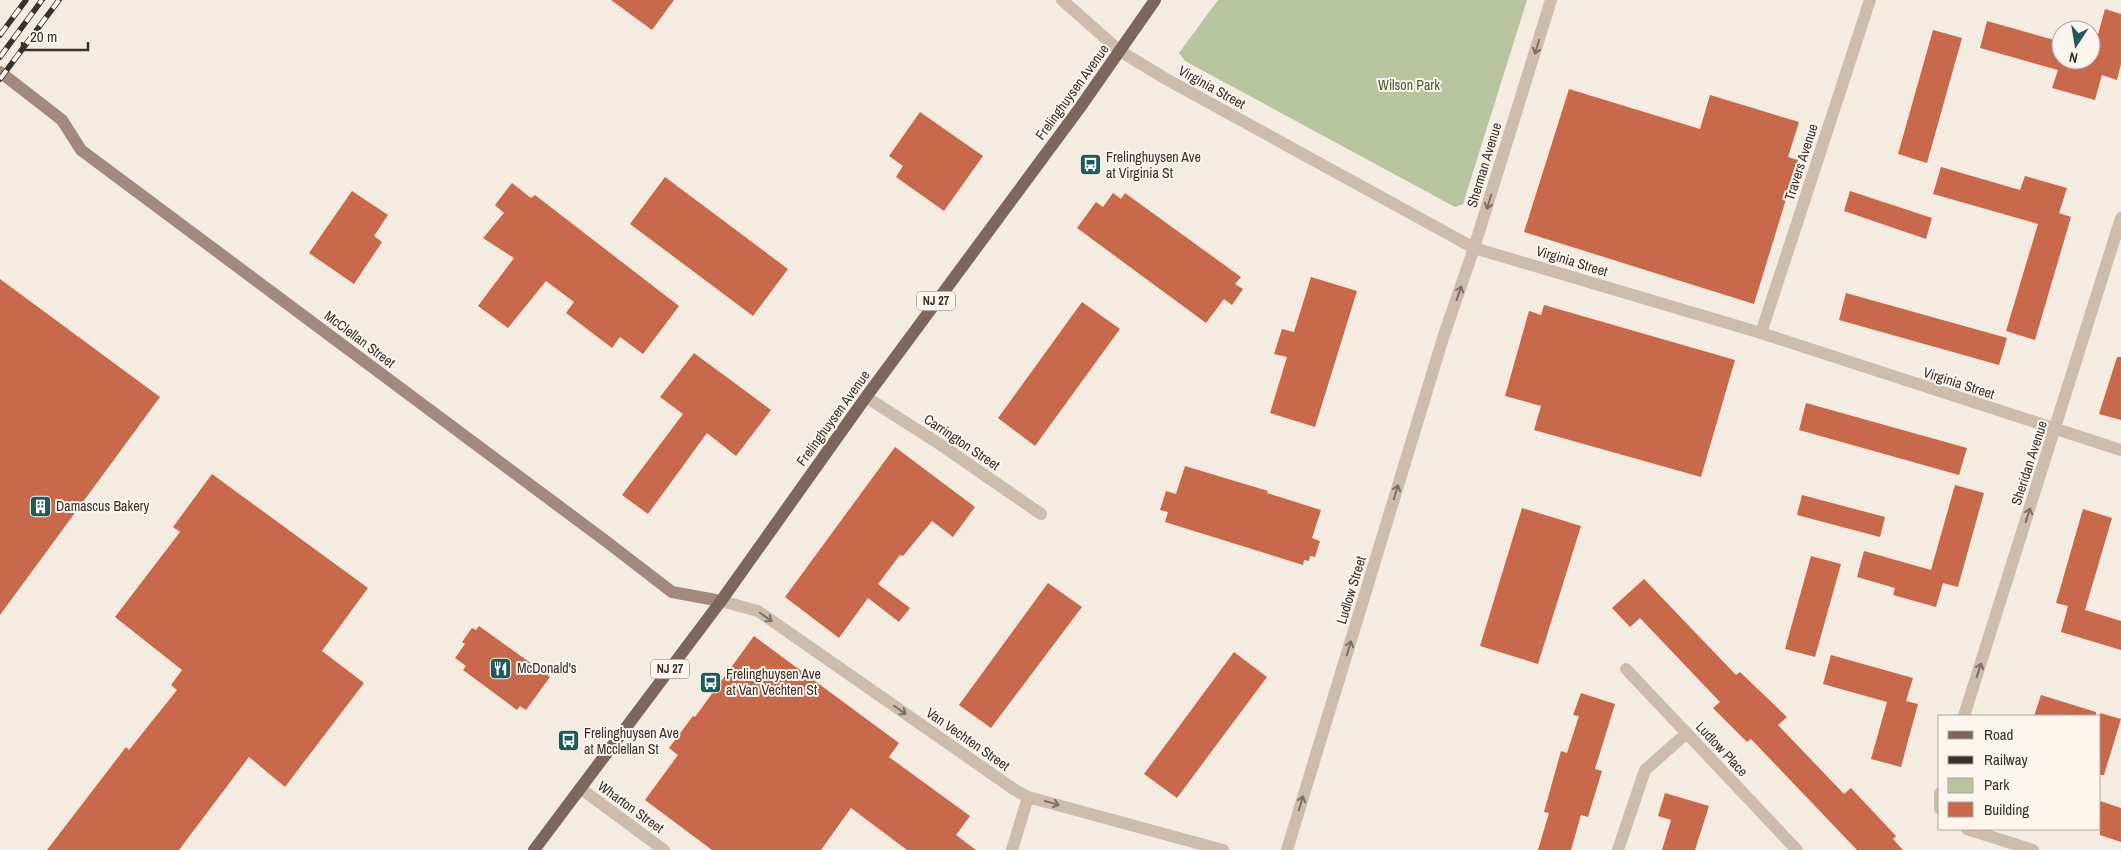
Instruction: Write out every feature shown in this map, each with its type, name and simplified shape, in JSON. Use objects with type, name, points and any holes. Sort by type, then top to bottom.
[{"type":"main road","name":"Frelinghuysen Avenue","points":[[534,850],[721,602],[866,397],[1120,51],[1154,1]]},
{"type":"main road","name":"McClellan Street","points":[[0,72],[62,120],[81,150],[672,592],[721,602]]},
{"type":"street","name":"Virginia Street","points":[[1062,0],[1120,51],[1166,79],[1474,248],[1760,333],[2121,450]]},
{"type":"street","name":"Sherman Avenue","points":[[1443,338],[1474,248],[1551,0]]},
{"type":"street","name":"Travers Avenue","points":[[1760,333],[1870,0]]},
{"type":"street","name":"Sheridan Avenue","points":[[1964,715],[2056,430],[2121,218]]},
{"type":"street","name":"Ludlow Street","points":[[1287,850],[1443,338]]},
{"type":"street","name":"Carrington Street","points":[[866,397],[941,445],[1041,514]]},
{"type":"street","name":"Van Vechten Street","points":[[721,602],[758,611],[1015,790],[1028,797],[1223,850]]},
{"type":"street","name":"Ludlow Place","points":[[1626,669],[1796,850]]},
{"type":"street","points":[[1618,850],[1645,770],[1687,733]]},
{"type":"street","name":"Wharton Street","points":[[580,788],[664,850]]},
{"type":"street","points":[[1012,850],[1028,797]]},
{"type":"street","points":[[1969,830],[2033,850]]},
{"type":"green space","name":"Wilson Park","points":[[1218,0],[1527,0],[1463,204],[1455,207],[1185,61],[1179,53]]},
{"type":"building","points":[[611,0],[674,0],[652,30]]},
{"type":"building","points":[[2105,9],[2121,14],[2121,64],[2117,80],[2102,75],[2095,100],[2052,88],[2058,70],[2101,70],[2101,24]]},
{"type":"building","points":[[1987,21],[2051,39],[2051,68],[1980,48]]},
{"type":"building","points":[[1933,30],[1962,38],[1927,163],[1898,154]]},
{"type":"building","points":[[1569,89],[1700,129],[1710,95],[1799,122],[1788,157],[1798,160],[1754,304],[1524,232]]},
{"type":"building","points":[[920,112],[983,156],[944,211],[896,177],[903,166],[889,156]]},
{"type":"building","points":[[1941,167],[2020,190],[2025,176],[2067,188],[2059,213],[2071,217],[2035,340],[2006,331],[2038,224],[1933,194]]},
{"type":"building","points":[[665,177],[788,269],[753,316],[630,224]]},
{"type":"building","points":[[512,183],[531,198],[535,195],[679,306],[643,354],[620,337],[612,348],[566,313],[574,302],[546,281],[508,328],[478,306],[514,258],[483,238],[504,213],[495,205]]},
{"type":"building","points":[[352,191],[388,215],[374,236],[382,242],[354,284],[309,253]]},
{"type":"building","points":[[1850,191],[1932,218],[1926,239],[1844,211]]},
{"type":"building","points":[[1113,193],[1121,199],[1125,193],[1241,277],[1235,284],[1243,289],[1232,305],[1224,299],[1206,323],[1077,228],[1096,202],[1103,207]]},
{"type":"building","points":[[1311,277],[1357,291],[1315,427],[1270,413],[1287,357],[1274,354],[1282,329],[1294,332]]},
{"type":"building","name":"Damascus Bakery","points":[[0,279],[160,397],[0,615]]},
{"type":"building","points":[[1846,293],[2007,338],[1999,365],[1839,320]]},
{"type":"building","points":[[1082,302],[1120,329],[1035,446],[998,418]]},
{"type":"building","points":[[1544,305],[1735,360],[1701,477],[1534,430],[1541,406],[1505,396],[1529,311],[1541,315]]},
{"type":"building","points":[[694,353],[771,410],[736,456],[707,433],[648,514],[622,495],[683,414],[660,397]]},
{"type":"building","points":[[2117,357],[2121,357],[2121,420],[2099,414]]},
{"type":"building","points":[[1806,403],[1967,448],[1959,475],[1799,430]]},
{"type":"building","points":[[895,447],[975,507],[953,537],[932,521],[903,556],[900,555],[878,584],[910,608],[899,622],[868,598],[839,638],[785,597]]},
{"type":"building","points":[[1185,466],[1268,491],[1267,493],[1321,510],[1312,538],[1320,541],[1315,557],[1310,556],[1309,561],[1304,560],[1303,565],[1165,522],[1168,512],[1160,510],[1166,491],[1176,494]]},
{"type":"building","points":[[212,474],[368,588],[322,651],[364,683],[285,787],[249,757],[179,850],[47,850],[126,747],[129,750],[177,690],[171,685],[182,670],[115,617],[180,532],[173,527]]},
{"type":"building","points":[[1955,485],[1984,493],[1958,587],[1943,583],[1936,607],[1893,595],[1895,588],[1857,577],[1864,551],[1931,570]]},
{"type":"building","points":[[1802,495],[1885,517],[1880,537],[1797,515]]},
{"type":"building","points":[[1522,508],[1581,526],[1538,664],[1480,646]]},
{"type":"building","points":[[2083,509],[2112,518],[2085,610],[2121,621],[2121,650],[2061,632],[2068,606],[2056,603]]},
{"type":"building","points":[[1811,556],[1841,564],[1815,657],[1785,649]]},
{"type":"building","points":[[1644,579],[1736,675],[1740,672],[1787,717],[1778,725],[1844,794],[1851,788],[1896,836],[1893,839],[1903,850],[1857,850],[1751,739],[1747,742],[1713,708],[1720,702],[1640,618],[1630,627],[1612,608]]},
{"type":"building","points":[[1048,583],[1082,607],[991,728],[959,705]]},
{"type":"building","name":"McDonald's","points":[[479,626],[550,677],[526,710],[520,706],[517,710],[463,670],[466,666],[455,658],[465,644],[462,642],[472,628],[476,630]]},
{"type":"building","points":[[754,636],[899,743],[889,757],[970,816],[956,835],[976,850],[907,850],[851,808],[821,850],[712,850],[645,800],[678,755],[669,748],[693,716],[695,717]]},
{"type":"building","points":[[1234,652],[1267,677],[1177,798],[1144,774]]},
{"type":"building","points":[[1831,655],[1913,678],[1906,701],[1918,704],[1901,767],[1871,759],[1887,702],[1823,684]]},
{"type":"building","points":[[1581,693],[1615,704],[1595,769],[1602,771],[1588,817],[1581,815],[1571,850],[1538,850],[1549,813],[1544,812],[1561,751],[1567,753],[1579,716],[1573,715]]},
{"type":"building","points":[[2041,695],[2096,712],[2096,715],[2034,715]]},
{"type":"building","points":[[2100,713],[2121,719],[2104,775],[2101,775]]},
{"type":"building","points":[[1665,793],[1709,806],[1695,850],[1662,850],[1671,820],[1658,816]]},
{"type":"building","points":[[2101,801],[2121,808],[2121,842],[2100,835]]},
{"type":"railway","points":[[0,35],[26,0]]},
{"type":"railway","points":[[0,57],[42,0]]},
{"type":"railway","points":[[0,79],[59,0]]},
{"type":"place","name":"Frelinghuysen Ave at Virginia St","points":[[1090,165]]},
{"type":"place","name":"Damascus Bakery","points":[[40,506]]},
{"type":"place","name":"McDonald's","points":[[501,668]]},
{"type":"place","name":"Frelinghuysen Ave at Van Vechten St","points":[[710,682]]},
{"type":"place","name":"Frelinghuysen Ave at Mcclellan St","points":[[568,741]]}]
